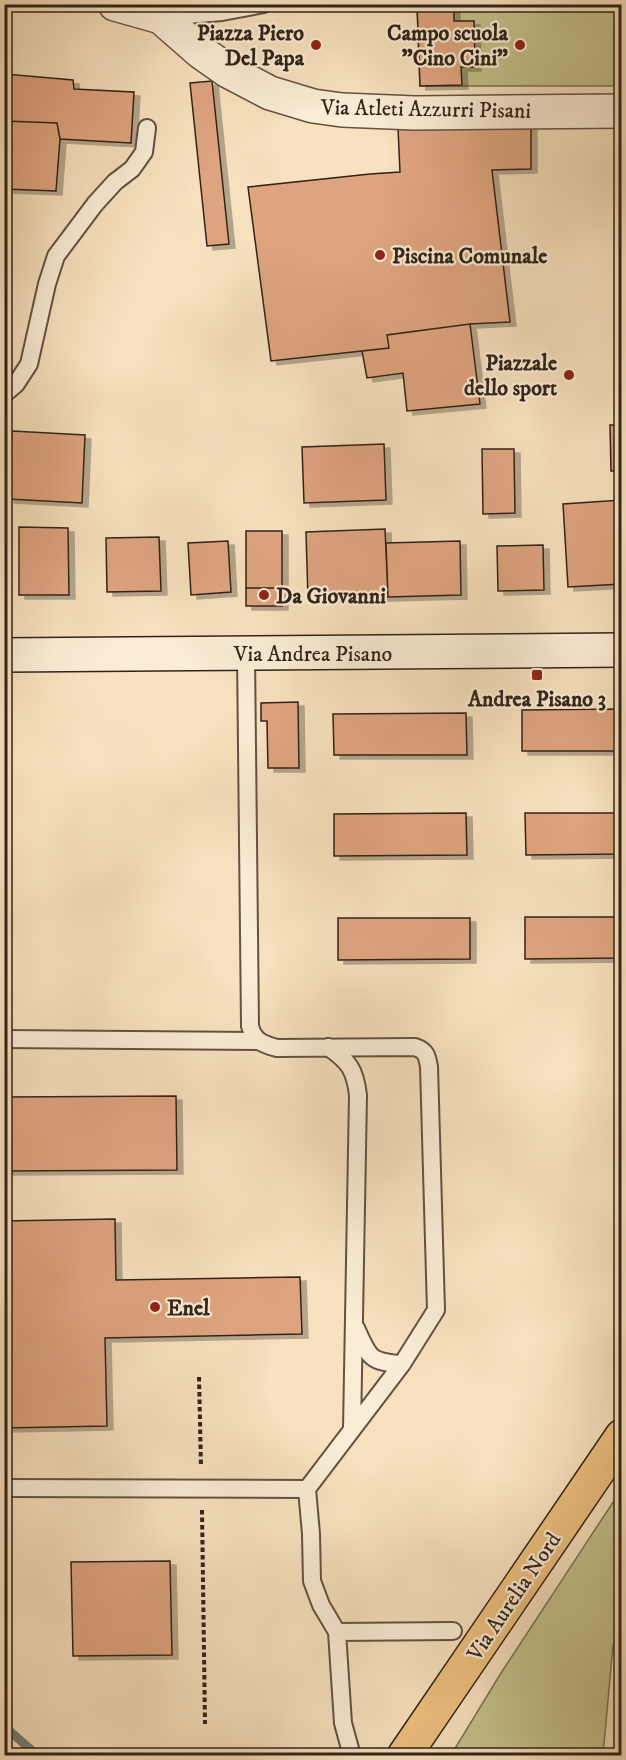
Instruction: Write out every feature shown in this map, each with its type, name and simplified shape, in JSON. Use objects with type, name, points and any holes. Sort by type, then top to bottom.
[{"type":"main road","name":"Via Aurelia Nord","points":[[404,1755],[621,1436]]},
{"type":"street","name":"Via Atleti Azzurri Pisani","points":[[115,4],[161,17],[201,52],[228,71],[270,93],[313,106],[342,110],[415,113],[621,111]]},
{"type":"street","name":"Via Andrea Pisano","points":[[4,655],[621,650]]},
{"type":"lane","points":[[161,17],[222,12],[264,4]]},
{"type":"lane","points":[[4,394],[16,384],[29,364],[47,284],[56,256],[95,204],[115,182],[132,169],[144,152],[147,128]]},
{"type":"lane","points":[[246,654],[250,1026],[252,1035],[258,1041]]},
{"type":"lane","points":[[4,1040],[258,1041],[277,1048],[415,1047],[427,1054],[436,1310],[402,1364],[307,1489],[312,1581],[321,1605],[337,1632],[343,1723],[352,1755]]},
{"type":"lane","points":[[328,1047],[340,1055],[356,1076],[358,1095],[352,1429]]},
{"type":"lane","points":[[355,1325],[368,1354],[381,1363],[402,1364]]},
{"type":"lane","points":[[4,1488],[307,1489]]},
{"type":"lane","points":[[337,1632],[453,1631]]},
{"type":"path","points":[[199,1377],[205,1724]]},
{"type":"shaded area","name":"Campo scuola \"Cino Cini\"","points":[[417,5],[621,5],[621,86],[420,86]]},
{"type":"shaded area","points":[[621,1490],[621,1631],[613,1645],[603,1755],[451,1755],[501,1673]]},
{"type":"building","points":[[417,4],[454,4],[454,21],[474,21],[475,67],[461,67],[462,85],[420,86]]},
{"type":"building","points":[[5,74],[73,80],[74,89],[134,92],[131,143],[60,139],[57,123],[4,121]]},
{"type":"building","points":[[212,81],[229,244],[207,246],[190,83]]},
{"type":"building","points":[[4,121],[57,123],[60,139],[56,191],[4,189]]},
{"type":"building","name":"Piscina Comunale","points":[[531,121],[531,169],[492,170],[510,322],[470,324],[387,335],[389,348],[271,361],[248,187],[400,172],[398,128]]},
{"type":"building","points":[[470,324],[480,404],[407,411],[403,373],[367,378],[362,351],[389,348],[387,335]]},
{"type":"building","points":[[610,425],[622,425],[622,471],[611,471]]},
{"type":"building","points":[[12,431],[85,435],[82,503],[8,499]]},
{"type":"building","points":[[384,444],[386,500],[304,503],[302,447]]},
{"type":"building","points":[[482,449],[514,449],[515,513],[483,514]]},
{"type":"building","points":[[622,500],[622,584],[568,587],[563,504]]},
{"type":"building","points":[[19,527],[68,528],[69,595],[19,595]]},
{"type":"building","points":[[385,529],[388,597],[308,599],[306,532]]},
{"type":"building","points":[[246,531],[282,531],[282,588],[246,588]]},
{"type":"building","points":[[159,537],[161,591],[107,592],[106,538]]},
{"type":"building","points":[[228,541],[231,592],[191,595],[188,543]]},
{"type":"building","points":[[460,541],[461,595],[388,597],[386,543]]},
{"type":"building","points":[[543,545],[544,590],[498,591],[497,546]]},
{"type":"building","points":[[246,588],[282,588],[282,606],[246,606]]},
{"type":"building","points":[[298,702],[299,768],[268,768],[267,721],[261,721],[261,703]]},
{"type":"building","points":[[622,709],[622,751],[522,751],[522,710]]},
{"type":"building","points":[[466,713],[467,755],[334,755],[333,714]]},
{"type":"building","points":[[466,813],[467,855],[334,856],[334,814]]},
{"type":"building","points":[[525,813],[622,813],[622,854],[526,855]]},
{"type":"building","points":[[525,917],[622,917],[622,958],[525,959]]},
{"type":"building","points":[[338,918],[470,918],[470,959],[338,960]]},
{"type":"building","points":[[622,1071],[622,1085],[615,1080]]},
{"type":"building","points":[[176,1096],[177,1170],[4,1171],[4,1097]]},
{"type":"building","name":"Enel","points":[[115,1219],[116,1280],[300,1277],[302,1334],[105,1338],[107,1426],[4,1428],[4,1339],[10,1339],[10,1278],[4,1278],[4,1221]]},
{"type":"building","points":[[170,1561],[172,1655],[73,1656],[71,1562]]},
{"type":"waterway","points":[[4,1726],[38,1756]]},
{"type":"place","name":"Piazza Piero Del Papa","points":[[316,45]]},
{"type":"place","name":"Campo scuola \"Cino Cini\"","points":[[520,45]]},
{"type":"place","name":"Piscina Comunale","points":[[380,255]]},
{"type":"place","name":"Piazzale dello sport","points":[[569,375]]},
{"type":"place","name":"Da Giovanni","points":[[264,595]]},
{"type":"place","name":"Andrea Pisano 3","points":[[537,675]]},
{"type":"place","name":"Enel","points":[[155,1307]]}]
